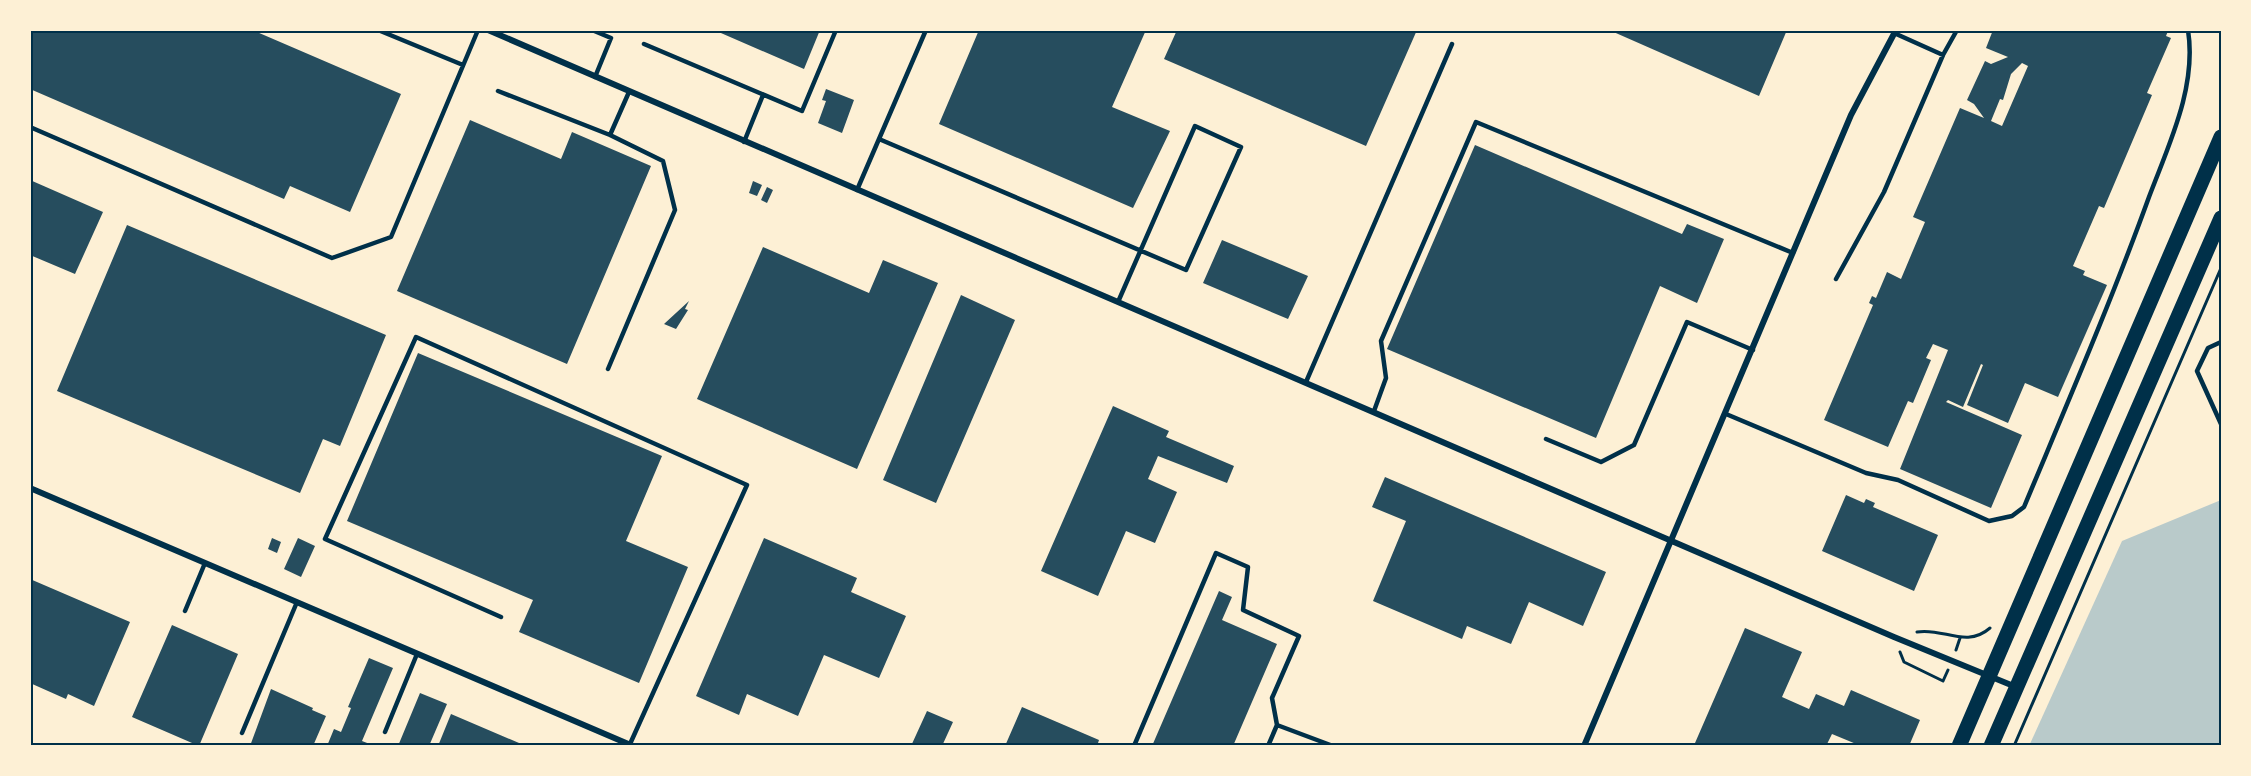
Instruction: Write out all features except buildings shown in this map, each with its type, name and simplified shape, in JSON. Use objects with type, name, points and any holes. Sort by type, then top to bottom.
[{"type":"main road","points":[[1959,746],[2221,137]]},
{"type":"main road","points":[[1991,746],[2221,218]]},
{"type":"street","points":[[488,30],[2016,688]]},
{"type":"street","points":[[1584,746],[1673,542],[1861,93],[1895,31]]},
{"type":"street","points":[[30,488],[632,745]]},
{"type":"lane","points":[[378,30],[463,65]]},
{"type":"lane","points":[[30,127],[332,258],[391,237],[478,30]]},
{"type":"lane","points":[[592,30],[610,38],[595,77]]},
{"type":"lane","points":[[644,44],[802,111],[836,30]]},
{"type":"lane","points":[[857,190],[926,30]]},
{"type":"lane","points":[[1836,279],[1884,192],[1943,55],[1957,30]]},
{"type":"lane","points":[[1726,414],[1866,473],[1898,480],[1989,521],[2012,516],[2024,507],[2117,288],[2181,109],[2191,55],[2188,30]]},
{"type":"lane","points":[[1895,31],[1943,55]]},
{"type":"lane","points":[[1306,382],[1452,44]]},
{"type":"lane","points":[[498,92],[610,135],[663,161],[675,210],[608,369]]},
{"type":"lane","points":[[610,135],[629,92]]},
{"type":"lane","points":[[744,142],[763,95]]},
{"type":"lane","points":[[1374,411],[1386,378],[1381,341],[1476,122],[1793,253]]},
{"type":"lane","points":[[879,139],[1140,250],[1186,270],[1241,147],[1195,126],[1140,250],[1118,302]]},
{"type":"lane","points":[[1546,439],[1601,462],[1634,445],[1687,322],[1753,350]]},
{"type":"lane","points":[[501,617],[325,539],[416,337],[747,485],[632,745]]},
{"type":"lane","points":[[2221,342],[2208,348],[2198,371],[2221,424]]},
{"type":"lane","points":[[1134,746],[1216,553],[1248,567],[1243,610],[1299,636],[1272,698],[1277,725],[1268,746]]},
{"type":"lane","points":[[185,611],[205,563]]},
{"type":"lane","points":[[242,733],[297,602]]},
{"type":"lane","points":[[385,732],[417,654]]},
{"type":"lane","points":[[1277,725],[1333,746]]},
{"type":"path","points":[[2220,30],[2221,36]]},
{"type":"path","points":[[2014,746],[2221,268]]},
{"type":"path","points":[[1894,637],[1927,631],[1960,638],[1983,634],[1995,624]]},
{"type":"path","points":[[1904,662],[1942,681]]},
{"type":"shaded area","points":[[2221,500],[2221,746],[2029,746],[2122,541]]}]
